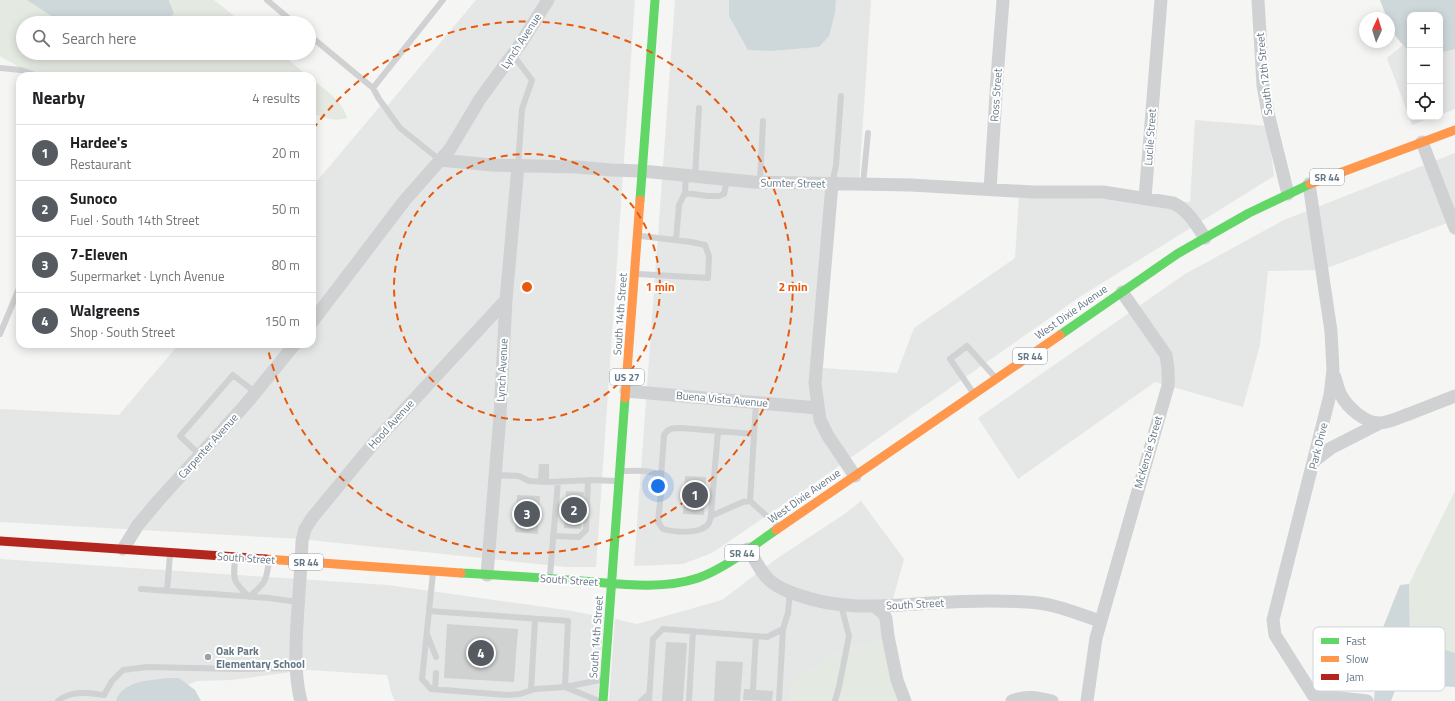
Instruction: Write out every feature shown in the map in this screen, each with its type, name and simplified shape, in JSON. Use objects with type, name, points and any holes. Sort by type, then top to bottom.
[{"type":"main road","name":"South 14th Street","points":[[603,701],[655,0]]},
{"type":"main road","name":"West Dixie Avenue","points":[[612,583],[647,584],[681,582],[698,578],[709,573],[780,528],[1177,254],[1309,184],[1455,130]]},
{"type":"main road","name":"South Street","points":[[0,541],[612,583]]},
{"type":"street","name":"Lynch Avenue","points":[[440,160],[450,149],[480,99],[513,55],[548,0]]},
{"type":"street","name":"Ross Street","points":[[990,190],[997,78],[1004,0]]},
{"type":"street","name":"Lucile Street","points":[[1145,198],[1161,0]]},
{"type":"street","name":"South 12th Street","points":[[1258,0],[1263,85],[1268,113],[1288,194]]},
{"type":"street","points":[[1422,142],[1451,208],[1455,228]]},
{"type":"street","name":"Sumter Street","points":[[440,160],[518,166],[576,167],[642,171],[690,177],[760,182],[912,185],[1033,192],[1103,192],[1145,198]]},
{"type":"street","points":[[316,317],[405,200],[440,160]]},
{"type":"street","name":"Lynch Avenue","points":[[487,575],[500,416],[506,300],[518,166]]},
{"type":"street","points":[[832,184],[815,383],[817,408],[820,420],[828,436],[855,476]]},
{"type":"street","name":"Park Drive","points":[[1308,698],[1275,635],[1274,620],[1330,395],[1333,370],[1331,332],[1309,184]]},
{"type":"street","points":[[1145,198],[1173,203],[1180,206],[1188,214],[1205,238]]},
{"type":"street","name":"McKenzie Street","points":[[1087,701],[1091,664],[1100,622],[1168,386],[1168,366],[1166,355],[1122,292]]},
{"type":"street","name":"Hood Avenue","points":[[301,701],[297,684],[296,668],[298,602],[302,562],[302,541],[305,529],[312,518],[373,444],[506,300]]},
{"type":"street","name":"Carpenter Avenue","points":[[123,549],[138,525],[153,507],[256,393],[292,348]]},
{"type":"street","points":[[1333,370],[1340,393],[1344,401],[1351,409],[1365,418],[1380,423]]},
{"type":"street","name":"Buena Vista Avenue","points":[[626,391],[817,408]]},
{"type":"street","points":[[1314,461],[1331,448],[1380,423],[1455,396]]},
{"type":"street","name":"South Street","points":[[748,549],[764,574],[782,589],[806,597],[841,605],[853,607],[969,601],[1027,602],[1048,604],[1100,622]]},
{"type":"street","points":[[874,606],[884,614],[886,619],[897,680],[905,701]]},
{"type":"street","points":[[1012,701],[1024,697],[1034,697],[1052,701]]},
{"type":"street","points":[[1308,698],[1367,701]]},
{"type":"lane","points":[[266,0],[285,16]]},
{"type":"lane","points":[[373,88],[444,0]]},
{"type":"lane","points":[[316,41],[373,88],[400,128],[440,160]]},
{"type":"lane","points":[[513,55],[532,80],[522,109],[518,166]]},
{"type":"lane","points":[[0,68],[27,72]]},
{"type":"lane","points":[[832,184],[836,165],[841,96]]},
{"type":"lane","points":[[676,240],[679,205],[690,177],[699,108]]},
{"type":"lane","points":[[760,182],[763,121]]},
{"type":"lane","points":[[863,184],[868,133]]},
{"type":"lane","points":[[685,193],[719,196],[724,194],[727,180]]},
{"type":"lane","points":[[635,274],[708,278],[708,256],[705,245],[637,235]]},
{"type":"lane","points":[[0,334],[16,296]]},
{"type":"lane","points":[[974,394],[950,359],[967,346],[997,378]]},
{"type":"lane","points":[[200,455],[180,436],[233,375],[256,393]]},
{"type":"lane","points":[[750,501],[756,403]]},
{"type":"lane","points":[[718,431],[711,516],[709,524],[702,529],[693,531],[670,531],[663,529],[658,522],[662,483],[661,477],[664,435],[666,431],[672,428],[681,428],[718,431],[754,434]]},
{"type":"lane","points":[[620,471],[650,471],[657,473],[661,477]]},
{"type":"lane","points":[[495,474],[519,476],[529,481],[619,481]]},
{"type":"lane","points":[[554,536],[579,537],[586,530],[588,480]]},
{"type":"lane","points":[[550,579],[558,482]]},
{"type":"lane","points":[[711,516],[743,502],[750,501],[780,528]]},
{"type":"lane","points":[[167,591],[170,552]]},
{"type":"lane","points":[[235,557],[233,576],[236,584],[249,597]]},
{"type":"lane","points":[[249,597],[262,586],[267,577],[269,560]]},
{"type":"lane","points":[[433,571],[422,680],[431,689],[507,695],[520,694],[531,690],[545,688],[565,688],[605,679]]},
{"type":"lane","points":[[141,589],[298,602]]},
{"type":"lane","points":[[779,701],[783,629],[788,613],[790,592]]},
{"type":"lane","points":[[835,701],[849,636],[841,605]]},
{"type":"lane","points":[[429,611],[568,622],[565,688]]},
{"type":"lane","points":[[531,690],[535,620]]},
{"type":"lane","points":[[649,701],[653,638],[663,629],[767,637],[783,629]]},
{"type":"lane","points":[[689,701],[693,631]]},
{"type":"lane","points":[[426,632],[436,657]]},
{"type":"lane","points":[[753,689],[756,636]]},
{"type":"lane","points":[[58,701],[64,695],[80,692],[103,698],[112,681],[123,670],[147,667],[238,669],[296,668]]},
{"type":"lane","points":[[435,689],[436,673]]},
{"type":"lane","points":[[565,688],[599,701]]},
{"type":"lane","points":[[641,701],[649,694]]},
{"type":"shaded area","points":[[0,0],[27,0],[51,16],[16,16],[16,60],[289,60],[303,72],[28,72],[0,56]]},
{"type":"shaded area","points":[[27,0],[169,0],[174,14],[171,16],[51,16]]},
{"type":"shaded area","points":[[169,0],[214,0],[234,16],[169,16],[171,2]]},
{"type":"shaded area","points":[[476,0],[635,0],[596,567],[566,567],[300,539],[0,522],[0,409],[119,415],[176,348],[316,348],[316,182],[381,105],[388,105]]},
{"type":"shaded area","points":[[675,0],[729,0],[729,16],[772,51],[819,47],[835,13],[836,0],[871,0],[859,182],[833,181],[823,368],[897,373],[914,328],[1015,258],[1019,195],[1190,202],[1195,120],[1268,126],[1274,176],[1078,298],[712,553],[683,564],[634,566]]},
{"type":"shaded area","points":[[729,0],[836,0],[835,13],[829,36],[819,47],[772,51],[748,50],[729,16]]},
{"type":"shaded area","points":[[1380,0],[1455,0],[1455,49],[1443,52],[1443,12],[1407,12],[1407,49],[1395,34],[1395,12],[1385,12]]},
{"type":"shaded area","points":[[1403,45],[1407,50],[1407,112],[1387,58]]},
{"type":"shaded area","points":[[1455,49],[1455,109],[1443,114],[1443,84],[1443,52]]},
{"type":"shaded area","points":[[316,82],[338,101],[347,118],[325,118],[316,115]]},
{"type":"shaded area","points":[[1410,120],[1426,120],[1412,125]]},
{"type":"shaded area","points":[[1455,153],[1455,220],[1322,270],[1268,271],[1260,345],[1243,407],[1155,382],[1018,479],[978,418],[1185,274],[1284,220]]},
{"type":"shaded area","points":[[1455,491],[1455,653],[1445,650],[1445,627],[1410,627],[1409,584]]},
{"type":"shaded area","points":[[861,501],[904,559],[882,640],[837,654],[791,684],[790,701],[609,701],[615,619],[637,624],[722,600],[776,559],[846,513]]},
{"type":"shaded area","points":[[0,559],[388,585],[566,610],[604,617],[598,701],[395,701],[387,675],[308,670],[231,680],[197,681],[187,685],[179,678],[167,678],[129,685],[116,701],[0,701]]},
{"type":"shaded area","points":[[1409,584],[1410,627],[1383,627],[1400,585]]},
{"type":"shaded area","points":[[882,640],[896,681],[908,701],[790,701],[791,684],[837,654]]},
{"type":"shaded area","points":[[1445,650],[1455,653],[1455,687],[1445,686]]},
{"type":"shaded area","points":[[179,678],[195,690],[201,701],[116,701],[119,694],[130,685],[144,681]]},
{"type":"shaded area","points":[[1375,691],[1395,691],[1391,701],[1374,701]]},
{"type":"building","points":[[539,464],[549,464],[549,479],[538,479]]},
{"type":"building","points":[[685,476],[706,477],[704,515],[683,514]]},
{"type":"building","points":[[566,491],[584,492],[581,529],[564,528]]},
{"type":"building","points":[[517,495],[540,496],[538,534],[515,532]]},
{"type":"building","points":[[447,624],[518,629],[514,682],[444,678]]},
{"type":"building","points":[[666,642],[687,643],[683,701],[662,701]]},
{"type":"building","points":[[716,661],[743,662],[740,701],[714,701]]},
{"type":"building","points":[[744,689],[773,691],[772,701],[743,700]]},
{"type":"traffic: fast","points":[[640,200],[655,0]]},
{"type":"traffic: fast","points":[[1060,335],[1177,254],[1249,213],[1310,184]]},
{"type":"traffic: fast","points":[[603,701],[625,398]]},
{"type":"traffic: fast","points":[[461,573],[626,585],[670,584],[698,578],[718,569],[738,557],[776,530]]},
{"type":"traffic: slow","points":[[1310,184],[1455,130]]},
{"type":"traffic: slow","points":[[625,398],[640,200]]},
{"type":"traffic: slow","points":[[776,530],[1060,335]]},
{"type":"traffic: slow","points":[[266,559],[461,573]]},
{"type":"traffic: jam","points":[[0,541],[266,559]]},
{"type":"place","name":"Hardee's","points":[[695,495]]},
{"type":"place","name":"Sunoco","points":[[574,510]]},
{"type":"place","name":"7-Eleven","points":[[527,514]]},
{"type":"place","name":"Walgreens","points":[[481,653]]},
{"type":"place","name":"Oak Park Elementary School","points":[[208,657]]}]
